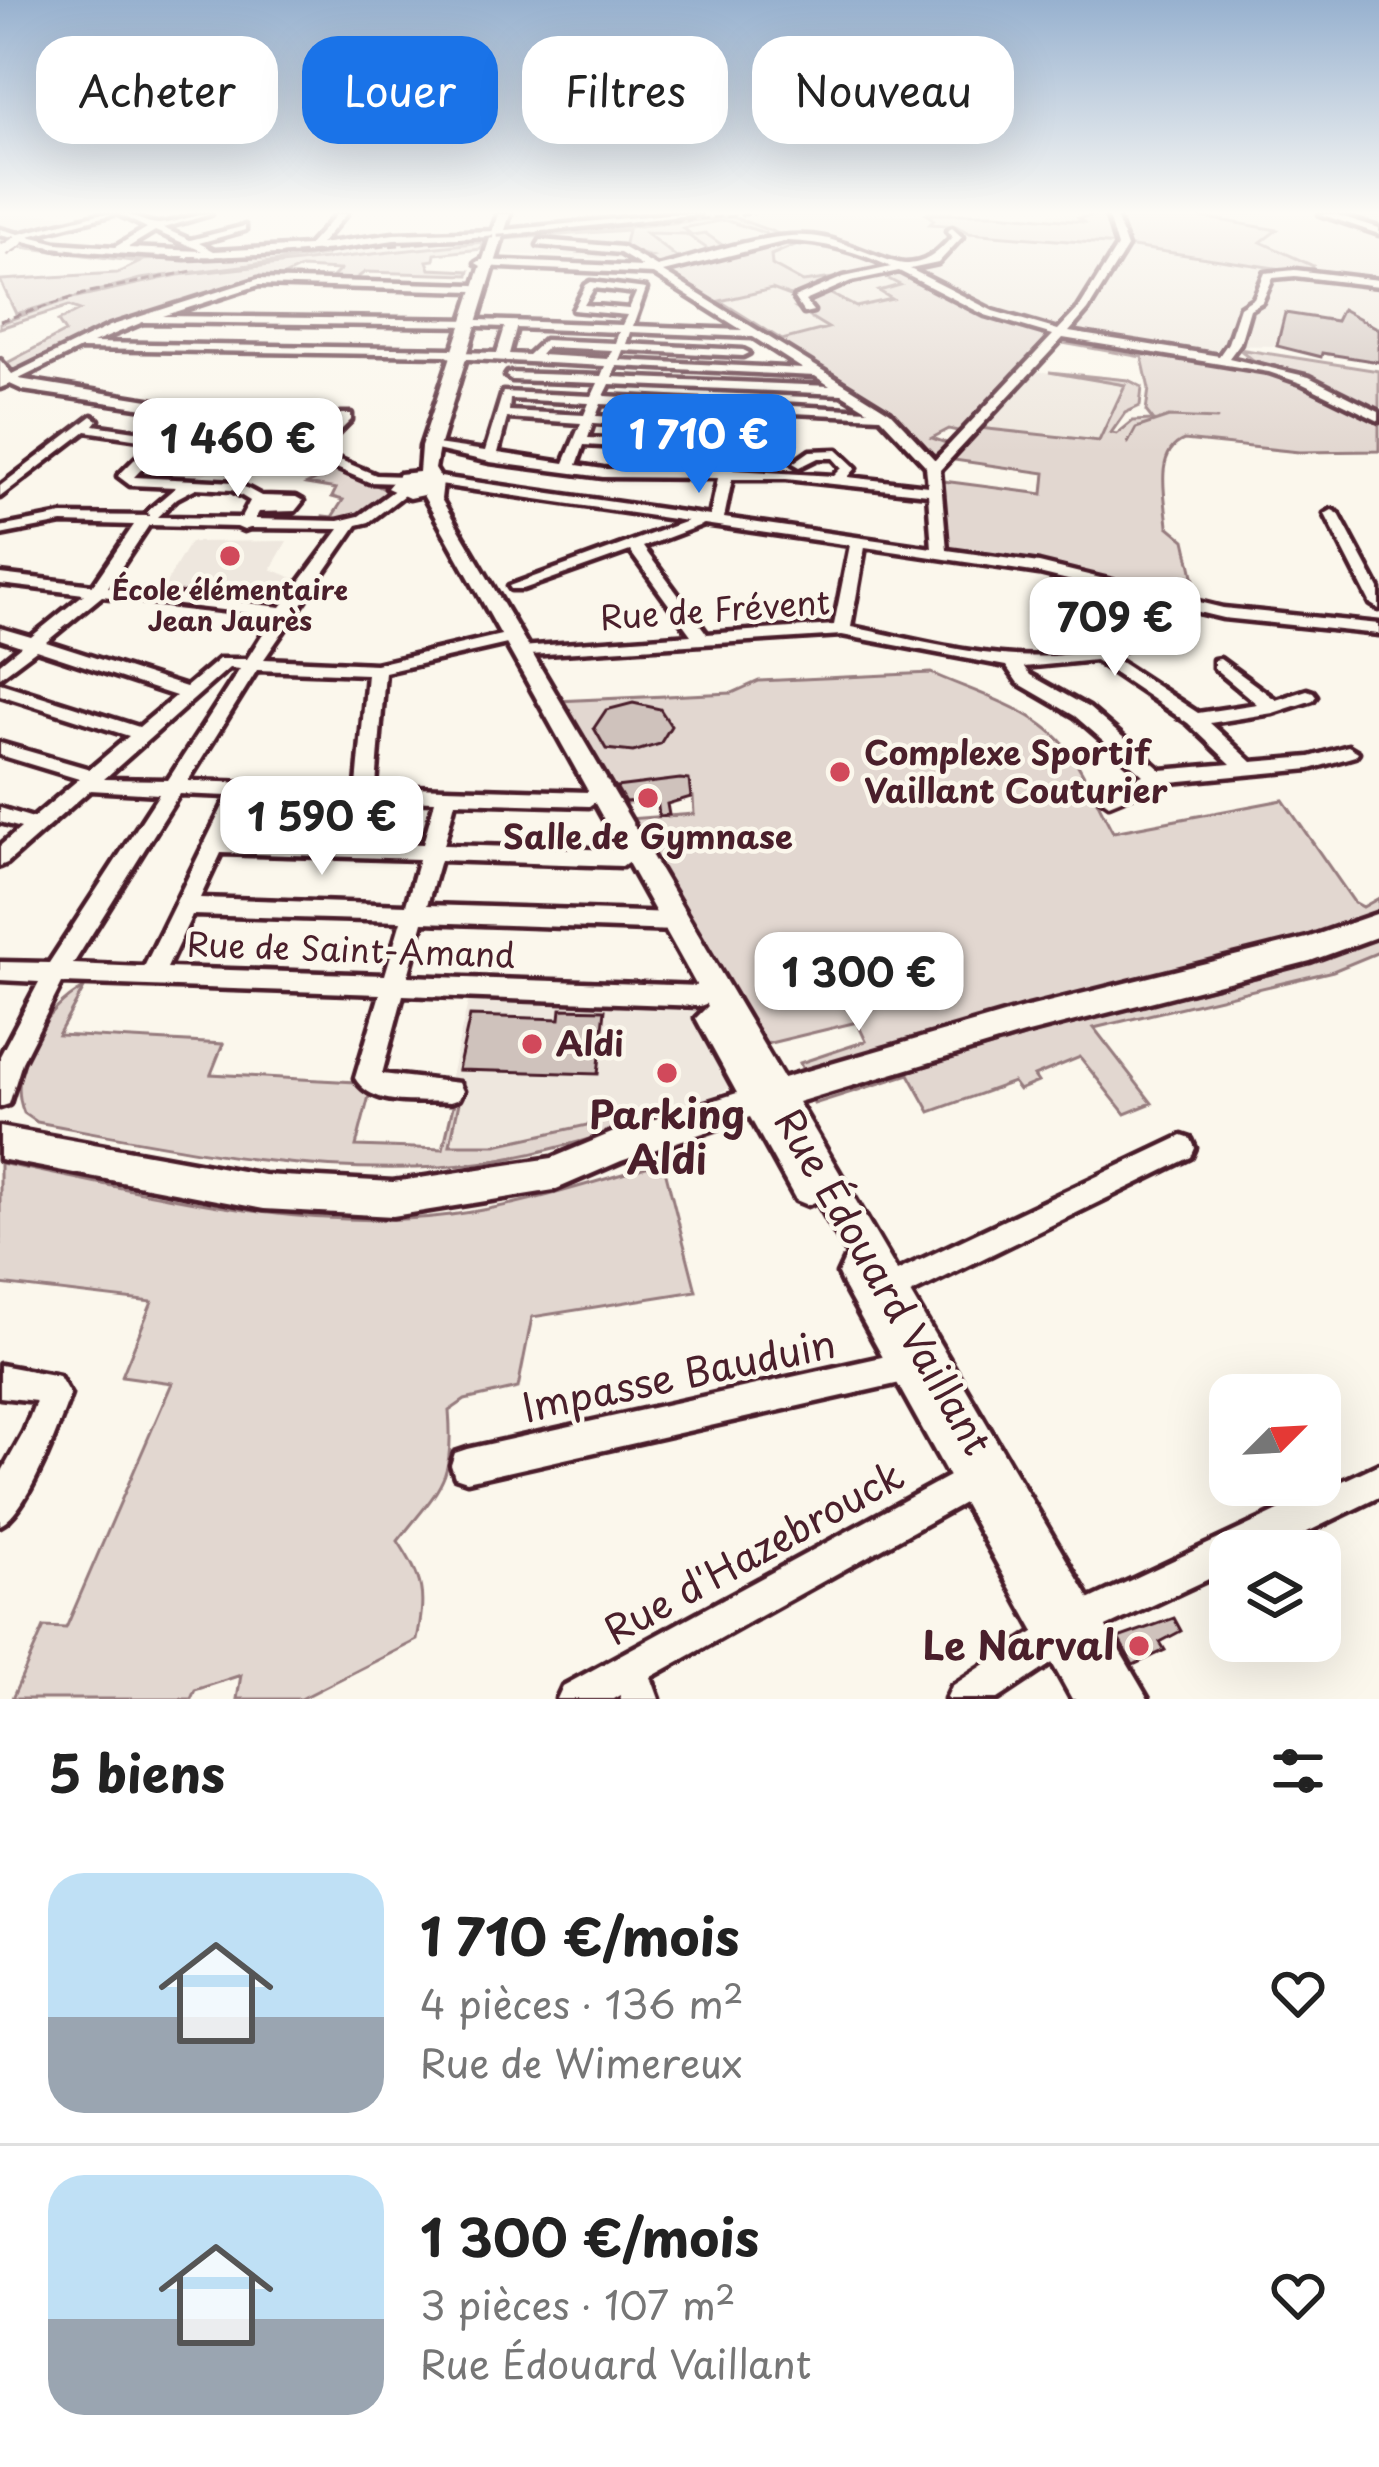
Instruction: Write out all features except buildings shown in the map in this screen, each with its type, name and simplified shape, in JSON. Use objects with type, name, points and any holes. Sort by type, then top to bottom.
[{"type":"main road","points":[[465,323],[473,293]]},
{"type":"main road","points":[[420,484],[475,293]]},
{"type":"main road","points":[[420,484],[454,354]]},
{"type":"main road","name":"Rue Édouard Vaillant","points":[[420,484],[766,1097],[973,1479],[1071,1629],[1124,1699]]},
{"type":"main road","name":"Rue Édouard Vaillant","points":[[510,646],[622,858],[666,922],[700,996],[887,1290],[1071,1629],[1098,1699]]},
{"type":"main road","points":[[0,1143],[264,1192],[393,1199],[512,1183],[573,1168],[614,1148],[766,1097],[1024,1021],[1248,967],[1379,924]]},
{"type":"main road","points":[[0,1126],[167,1160],[340,1182],[455,1176],[592,1147],[614,1148]]},
{"type":"street","points":[[4,381],[73,345],[222,293]]},
{"type":"street","points":[[307,349],[345,293]]},
{"type":"street","points":[[586,293],[577,308],[633,312]]},
{"type":"street","points":[[568,469],[639,293]]},
{"type":"street","points":[[693,293],[885,415],[934,462],[940,555]]},
{"type":"street","points":[[808,311],[798,299],[812,293]]},
{"type":"street","points":[[953,293],[1008,320],[1271,369]]},
{"type":"street","points":[[934,462],[1094,293]]},
{"type":"street","points":[[1222,360],[1233,344],[1245,307],[1261,293]]},
{"type":"street","points":[[684,332],[697,296]]},
{"type":"street","points":[[138,319],[511,324],[756,334]]},
{"type":"street","points":[[490,458],[512,376],[511,324]]},
{"type":"street","points":[[532,358],[544,343],[743,353]]},
{"type":"street","points":[[1233,344],[1243,356],[1379,417]]},
{"type":"street","points":[[73,345],[412,351],[816,373]]},
{"type":"street","points":[[687,366],[692,350]]},
{"type":"street","points":[[0,364],[4,381]]},
{"type":"street","points":[[707,522],[725,474],[747,370]]},
{"type":"street","points":[[512,376],[844,390]]},
{"type":"street","points":[[4,381],[228,417],[374,479],[1040,568],[1163,600],[1279,621],[1379,629]]},
{"type":"street","points":[[507,395],[885,415]]},
{"type":"street","points":[[0,493],[116,402]]},
{"type":"street","points":[[502,414],[735,428]]},
{"type":"street","points":[[305,448],[323,440],[346,417]]},
{"type":"street","points":[[83,427],[163,439],[125,476],[130,481],[236,486],[256,504],[244,526]]},
{"type":"street","points":[[578,441],[730,449]]},
{"type":"street","points":[[430,447],[568,469],[725,474],[936,491]]},
{"type":"street","points":[[800,463],[815,454],[837,454],[849,468],[837,482]]},
{"type":"street","points":[[0,672],[96,592],[149,518],[172,495],[195,484]]},
{"type":"street","points":[[0,1096],[5,1066],[55,974],[286,612],[351,524],[420,484]]},
{"type":"street","points":[[1332,514],[1379,604]]},
{"type":"street","points":[[0,531],[53,520],[149,518],[244,526],[351,524]]},
{"type":"street","points":[[517,586],[707,522]]},
{"type":"street","points":[[842,630],[858,543]]},
{"type":"street","points":[[634,546],[702,639]]},
{"type":"street","points":[[0,579],[286,612]]},
{"type":"street","points":[[1012,662],[1100,656],[1140,638],[1163,600]]},
{"type":"street","name":"Rue de Frévent","points":[[255,661],[376,669],[510,646],[842,630],[1012,662],[1024,679],[1082,712],[1157,777]]},
{"type":"street","points":[[0,633],[188,694]]},
{"type":"street","points":[[1100,656],[1195,719],[1246,766]]},
{"type":"street","points":[[1242,658],[1214,666],[1274,707]]},
{"type":"street","points":[[0,858],[225,663],[255,661]]},
{"type":"street","points":[[367,793],[376,669]]},
{"type":"street","points":[[0,689],[141,734]]},
{"type":"street","points":[[1195,719],[1274,707],[1307,696]]},
{"type":"street","points":[[0,749],[88,775],[95,785],[589,799]]},
{"type":"street","points":[[1109,797],[1157,777],[1310,763],[1348,752]]},
{"type":"street","points":[[152,975],[241,789]]},
{"type":"street","points":[[447,796],[368,1072],[370,1083],[450,1091]]},
{"type":"street","points":[[0,814],[37,826]]},
{"type":"street","points":[[214,845],[622,858]]},
{"type":"street","points":[[186,906],[666,922]]},
{"type":"street","name":"Rue de Saint-Amand","points":[[0,971],[700,996]]},
{"type":"street","points":[[887,1290],[1182,1148]]},
{"type":"street","name":"Impasse Bauduin","points":[[466,1465],[909,1366]]},
{"type":"street","points":[[0,1381],[48,1387],[54,1395],[37,1441],[0,1508]]},
{"type":"street","name":"Rue d'Hazebrouck","points":[[576,1699],[635,1684],[973,1479]]},
{"type":"street","points":[[965,1699],[1071,1629],[1379,1480]]},
{"type":"shaded area","points":[[6,293],[89,293],[16,314]]},
{"type":"shaded area","points":[[94,293],[223,293],[156,310],[18,371],[9,370],[7,363],[65,332],[58,321],[80,310],[69,306],[0,328],[0,323]]},
{"type":"shaded area","points":[[689,293],[1379,293],[1379,362],[1277,346],[1222,345],[1215,354],[1199,353],[1074,331],[1031,371],[1128,380],[1099,442],[980,428],[971,435],[949,429],[915,447],[884,418]]},
{"type":"shaded area","points":[[700,293],[753,293],[720,301],[782,340],[828,328],[797,309],[802,309],[802,300],[823,293],[856,307],[892,299],[883,293],[947,293],[1005,321],[1051,336],[962,432],[949,429],[932,438],[949,444],[934,455],[882,409]]},
{"type":"shaded area","points":[[1072,337],[1268,370],[1308,383],[1379,420],[1379,451],[1299,452],[1184,440],[1174,446],[1164,478],[1168,526],[1185,540],[1199,602],[1061,566],[946,552],[943,481],[1043,494],[1045,473],[947,459],[979,428],[1099,441],[1125,385],[1049,372],[1128,380],[1142,387],[1140,406],[1125,413],[1111,433],[1117,434],[1133,421],[1153,420],[1146,411],[1149,389],[1142,357],[1057,342]]},
{"type":"shaded area","points":[[1239,349],[1379,371],[1379,414],[1313,379],[1253,360]]},
{"type":"shaded area","points":[[204,416],[235,422],[209,434],[227,443],[209,453],[232,459],[193,480],[133,478],[163,446]]},
{"type":"shaded area","points":[[342,468],[392,493],[362,515],[321,523],[323,516],[332,517],[343,500],[332,497],[336,489],[307,484]]},
{"type":"shaded area","name":"École élémentaire Jean Jaurès","points":[[287,541],[271,569],[298,580],[285,592],[160,593],[190,542]]},
{"type":"shaded area","points":[[931,673],[1005,704],[1055,736],[1081,769],[1113,832],[1283,800],[1354,902],[1363,907],[1379,898],[1379,911],[1320,935],[803,1070],[800,1063],[866,1041],[857,1022],[762,1045],[627,819],[694,814],[693,797],[618,804],[557,701],[732,693],[759,681]]},
{"type":"shaded area","points":[[1379,937],[1379,952],[1333,971],[1094,1028],[1152,1103],[1125,1114],[1080,1057],[1034,1076],[1038,1082],[1019,1090],[1013,1082],[930,1112],[909,1074],[814,1104],[812,1100],[1058,1027],[1268,975]]},
{"type":"shaded area","points":[[84,988],[58,1035],[223,1044],[211,1074],[356,1082],[369,1096],[356,1146],[443,1149],[458,1085],[463,1084],[450,1145],[496,1145],[637,1114],[655,1121],[494,1161],[388,1168],[237,1157],[37,1122],[24,1113],[20,1096],[24,1059],[43,1024]]},
{"type":"shaded area","points":[[469,998],[691,1004],[736,1085],[655,1121],[565,1146],[443,1167],[458,1086],[449,1085]]},
{"type":"shaded area","points":[[663,1162],[696,1291],[532,1317],[518,1388],[465,1400],[449,1411],[449,1454],[442,1482],[398,1541],[421,1588],[417,1640],[301,1699],[237,1699],[241,1675],[195,1690],[191,1699],[12,1699],[44,1627],[66,1628],[172,1383],[122,1376],[152,1302],[0,1284],[0,1163],[224,1207],[337,1219],[394,1219],[504,1206]]},
{"type":"waterway","points":[[1128,443],[1136,428],[1169,417],[1217,419]]},
{"type":"railway","points":[[0,321],[86,293]]},
{"type":"place","name":"École élémentaire Jean Jaurès","points":[[230,556]]},
{"type":"place","name":"Complexe Sportif Vaillant Couturier","points":[[840,772]]},
{"type":"place","name":"Salle de Gymnase","points":[[648,798]]},
{"type":"place","name":"Aldi","points":[[532,1044]]},
{"type":"place","name":"Parking Aldi","points":[[667,1073]]},
{"type":"place","name":"Le Narval","points":[[1139,1646]]}]
